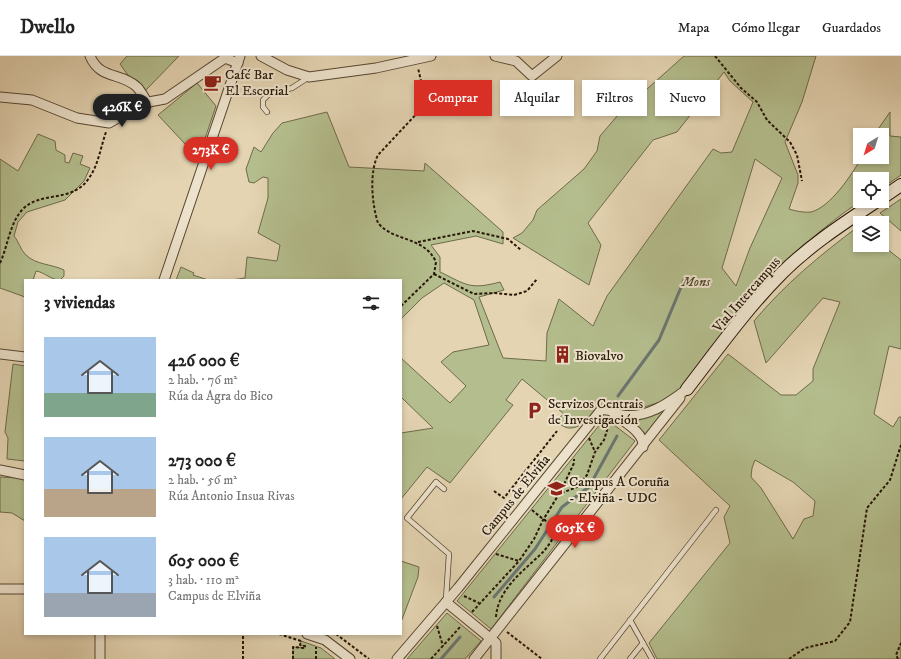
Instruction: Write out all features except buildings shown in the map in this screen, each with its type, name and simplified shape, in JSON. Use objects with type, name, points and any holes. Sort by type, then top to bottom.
[{"type":"street","points":[[90,56],[93,64],[105,74],[124,79],[137,87],[148,103]]},
{"type":"street","points":[[261,56],[287,70],[310,77],[376,68],[431,56]]},
{"type":"street","points":[[495,56],[517,59],[532,76],[557,56]]},
{"type":"street","points":[[0,97],[32,100],[77,118],[109,123],[143,103],[165,100],[225,58],[239,59],[164,279]]},
{"type":"street","points":[[889,193],[901,185]]},
{"type":"street","name":"Vial Intercampus","points":[[687,389],[744,317],[782,273],[824,237],[867,208]]},
{"type":"street","points":[[0,354],[24,357]]},
{"type":"street","points":[[611,412],[628,415],[649,412],[668,403],[687,389]]},
{"type":"street","points":[[474,659],[501,627],[687,389]]},
{"type":"street","name":"Campus de Elviña","points":[[397,659],[458,588],[601,410],[611,412]]},
{"type":"street","points":[[611,412],[640,435],[644,442],[643,446]]},
{"type":"street","points":[[0,470],[24,475]]},
{"type":"street","points":[[0,589],[24,589]]},
{"type":"street","points":[[446,602],[496,644],[496,659]]},
{"type":"street","points":[[100,635],[100,659]]},
{"type":"street","points":[[304,638],[324,637],[350,659]]},
{"type":"lane","points":[[267,112],[263,107],[263,100],[270,93],[292,88],[310,77]]},
{"type":"lane","points":[[444,489],[436,482],[407,518],[449,554],[446,602]]},
{"type":"lane","points":[[600,659],[716,510]]},
{"type":"lane","points":[[630,620],[652,659]]},
{"type":"lane","points":[[630,659],[643,642]]},
{"type":"path","points":[[715,56],[741,88],[757,102],[767,120],[790,142],[797,155],[802,181]]},
{"type":"path","points":[[402,305],[434,274],[436,262],[433,255],[418,242],[391,233],[378,223],[372,175],[374,161],[378,155],[422,109],[425,98],[421,86],[417,59]]},
{"type":"path","points":[[0,263],[9,234],[23,209],[39,200],[75,193],[90,177],[109,123]]},
{"type":"path","points":[[418,242],[474,231],[508,239],[521,250]]},
{"type":"path","points":[[434,274],[474,294],[527,292],[537,279]]},
{"type":"path","points":[[559,494],[577,487],[586,475],[595,452],[604,440],[611,412]]},
{"type":"path","points":[[585,430],[595,452]]},
{"type":"path","points":[[494,491],[504,498],[557,431]]},
{"type":"path","points":[[431,659],[467,619],[479,603],[519,561],[534,539],[574,463],[573,445]]},
{"type":"path","points":[[788,659],[805,648],[835,641],[850,622],[867,508],[890,480],[901,445]]},
{"type":"path","points":[[525,505],[543,520],[558,526],[545,550],[525,567],[498,600],[496,622],[542,659]]},
{"type":"path","points":[[487,552],[519,561]]},
{"type":"path","points":[[458,588],[462,595],[479,603]]},
{"type":"path","points":[[434,616],[443,646]]},
{"type":"path","points":[[243,659],[244,635]]},
{"type":"path","points":[[337,635],[369,659]]},
{"type":"path","points":[[293,659],[293,647],[305,648],[305,646],[300,645],[304,638]]},
{"type":"path","points":[[898,659],[896,655],[901,643]]},
{"type":"path","points":[[316,646],[316,659]]},
{"type":"green space","points":[[127,56],[179,56],[146,90],[127,74],[120,64]]},
{"type":"green space","name":"Mons","points":[[684,56],[816,56],[802,102],[785,142],[798,175],[798,183],[789,209],[800,212],[811,212],[819,209],[833,197],[853,172],[853,207],[834,220],[784,264],[740,313],[678,392],[666,400],[629,412],[620,405],[602,405],[582,424],[571,428],[565,427],[559,423],[560,417],[564,414],[522,379],[506,400],[513,405],[450,483],[427,467],[402,498],[402,433],[433,428],[402,398],[402,359],[450,403],[466,386],[441,362],[453,352],[489,345],[474,300],[444,283],[422,298],[402,318],[402,279],[238,279],[245,278],[247,257],[277,261],[280,245],[258,233],[268,198],[268,178],[263,177],[254,183],[249,182],[246,169],[254,147],[261,152],[273,133],[282,123],[327,112],[349,167],[424,171],[425,163],[503,232],[503,244],[476,236],[431,245],[440,257],[440,272],[463,283],[475,286],[500,282],[504,290],[479,297],[503,358],[546,361],[547,333],[559,299],[593,326],[607,296],[713,149],[721,153],[732,152],[753,102],[730,81],[724,72],[718,80],[657,80]],"holes":[[[755,159],[782,178],[750,248],[736,286],[722,268]]]},
{"type":"green space","points":[[655,82],[655,116],[690,116],[677,132],[653,140],[588,223],[601,245],[589,285],[513,238],[522,233],[533,220],[537,210],[584,169],[597,151],[600,136],[617,116],[647,116],[647,89]]},
{"type":"green space","points":[[197,83],[216,106],[197,162],[186,145],[158,115]]},
{"type":"green space","points":[[890,112],[890,136],[901,137],[901,175],[889,183],[889,172],[853,172],[858,164],[889,164],[889,128],[879,128]]},
{"type":"green space","points":[[38,134],[55,141],[56,150],[65,155],[65,162],[69,163],[73,153],[83,156],[80,164],[90,168],[84,181],[65,200],[27,212],[18,222],[14,236],[26,255],[39,263],[64,270],[64,276],[61,279],[54,279],[36,271],[33,279],[24,279],[24,297],[0,288],[0,159],[18,171]]},
{"type":"green space","points":[[901,199],[901,231],[889,221],[889,216],[884,216],[880,213]]},
{"type":"green space","points":[[853,231],[853,252],[889,252],[889,251],[901,260],[901,349],[889,346],[874,414],[893,427],[899,417],[901,417],[901,659],[657,659],[649,643],[730,543],[724,517],[730,506],[659,440],[728,354],[781,395],[796,395],[813,381],[813,369],[840,302],[823,298],[766,363],[754,321],[791,282]],"holes":[[[755,460],[793,482],[815,501],[813,516],[804,519],[793,539],[761,488],[751,477]]]},
{"type":"green space","points":[[181,267],[194,273],[193,275],[205,279],[176,279]]},
{"type":"green space","points":[[13,364],[24,366],[24,461],[7,459],[8,438],[5,432]]},
{"type":"green space","points":[[664,408],[667,410],[648,436],[626,418]]},
{"type":"green space","points":[[605,418],[635,441],[491,629],[457,601]]},
{"type":"green space","points":[[0,477],[24,480],[24,520],[12,513],[0,512]]},
{"type":"green space","points":[[402,561],[419,567],[418,577],[402,619]]},
{"type":"green space","points":[[447,613],[481,641],[465,659],[407,659]]},
{"type":"green space","points":[[301,641],[321,648],[335,659],[293,659],[293,647],[305,648],[305,646],[300,645]]},
{"type":"waterway","points":[[618,396],[659,340],[684,280]]},
{"type":"waterway","points":[[494,597],[535,549],[562,507],[589,487],[617,436]]},
{"type":"waterway","points":[[441,659],[460,637]]},
{"type":"place","name":"Café Bar El Escorial","points":[[212,82]]},
{"type":"place","name":"Biovalvo","points":[[562,355]]},
{"type":"place","name":"Servizos Centrais de Investigación","points":[[535,411]]},
{"type":"place","name":"Campus A Coruña - Elviña - UDC","points":[[556,489]]}]
